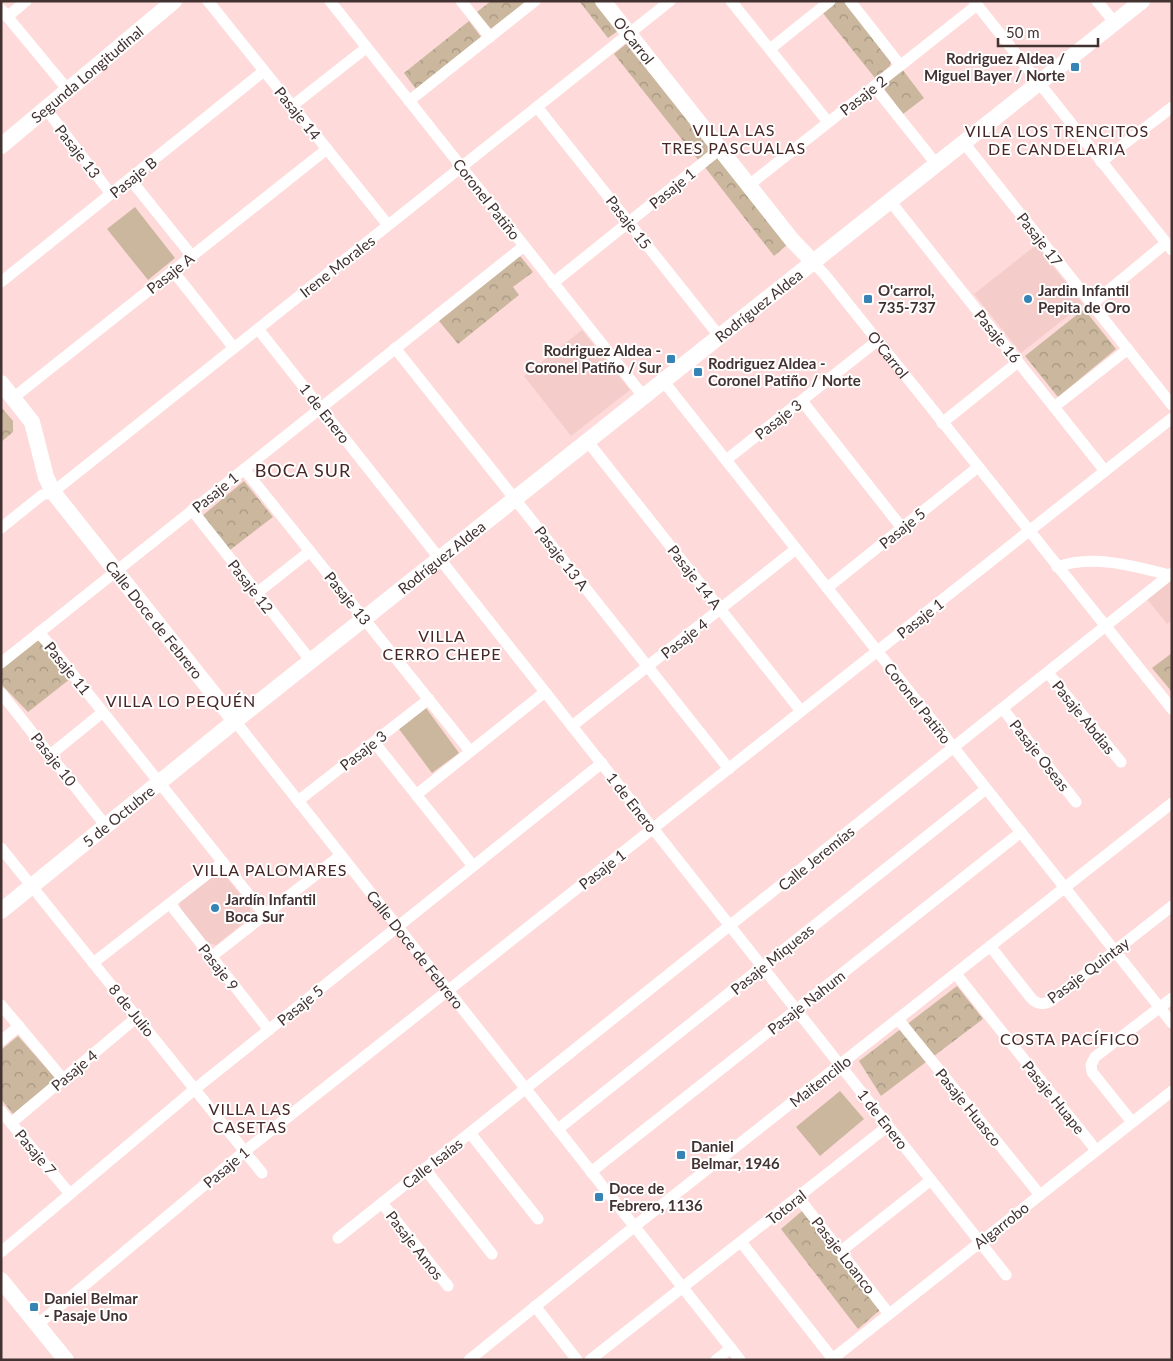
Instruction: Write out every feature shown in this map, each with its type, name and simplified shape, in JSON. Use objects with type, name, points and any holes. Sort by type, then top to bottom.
[{"type":"main road","name":"Segunda Longitudinal","points":[[1,146],[174,1]]},
{"type":"main road","name":"O'Carrol","points":[[603,1],[800,249],[814,263]]},
{"type":"main road","name":"Rodríguez Aldea","points":[[235,721],[1142,1]]},
{"type":"main road","name":"Calle Doce de Febrero","points":[[1,383],[32,422],[46,476],[53,492],[235,721]]},
{"type":"main road","name":"5 de Octubre","points":[[1,911],[235,721]]},
{"type":"main road","points":[[1,1280],[66,1360]]},
{"type":"street","points":[[26,1],[4,13],[68,90]]},
{"type":"street","name":"Pasaje 14","points":[[208,1],[388,225]]},
{"type":"street","name":"Coronel Patiño","points":[[330,1],[644,397]]},
{"type":"street","points":[[461,1],[490,37]]},
{"type":"street","points":[[409,101],[535,1]]},
{"type":"street","name":"Irene Morales","points":[[1,528],[42,495],[53,492],[670,1]]},
{"type":"street","points":[[732,1],[828,122]]},
{"type":"street","points":[[770,49],[830,1]]},
{"type":"street","points":[[850,1],[900,65]]},
{"type":"street","points":[[1097,1],[1115,23]]},
{"type":"street","points":[[975,3],[1169,247],[1092,304]]},
{"type":"street","name":"Pasaje 2","points":[[749,185],[975,3]]},
{"type":"street","points":[[292,106],[366,48]]},
{"type":"street","name":"Pasaje B","points":[[1,282],[264,71]]},
{"type":"street","points":[[874,86],[937,165]]},
{"type":"street","name":"Pasaje 15","points":[[537,107],[720,337]]},
{"type":"street","points":[[1102,162],[1172,107]]},
{"type":"street","name":"Pasaje 13","points":[[46,109],[111,194]]},
{"type":"street","name":"Pasaje 17","points":[[964,143],[1172,405]]},
{"type":"street","name":"Pasaje A","points":[[13,398],[327,149]]},
{"type":"street","name":"Pasaje 1","points":[[553,283],[720,149]]},
{"type":"street","points":[[130,179],[192,256]]},
{"type":"street","name":"Pasaje 16","points":[[890,202],[1105,471]]},
{"type":"street","name":"Pasaje 1","points":[[1,663],[524,246]]},
{"type":"street","name":"O'Carrol","points":[[814,263],[1172,710]]},
{"type":"street","points":[[173,271],[234,348]]},
{"type":"street","name":"1 de Enero","points":[[258,329],[1006,1275]]},
{"type":"street","name":"Pasaje 3","points":[[726,460],[877,341]]},
{"type":"street","name":"Pasaje 13 A","points":[[395,348],[729,768]]},
{"type":"street","points":[[1054,407],[1128,349]]},
{"type":"street","points":[[942,423],[1018,362]]},
{"type":"street","name":"Coronel Patiño","points":[[664,382],[1172,1023]]},
{"type":"street","points":[[802,400],[902,528]]},
{"type":"street","name":"Pasaje 1","points":[[37,1325],[245,1152],[1172,418]]},
{"type":"street","name":"Pasaje 14 A","points":[[588,442],[801,711]]},
{"type":"street","name":"Pasaje 5","points":[[827,588],[978,467]]},
{"type":"street","name":"Pasaje 13","points":[[244,469],[470,751]]},
{"type":"street","name":"Pasaje 12","points":[[192,510],[311,662]]},
{"type":"street","name":"Pasaje 4","points":[[572,726],[796,549]]},
{"type":"street","points":[[257,593],[310,551]]},
{"type":"street","points":[[1058,568],[1068,563],[1089,560],[1170,574]]},
{"type":"street","name":"Calle Jeremías","points":[[526,1089],[1170,574]]},
{"type":"street","name":"Pasaje 11","points":[[39,632],[265,915]]},
{"type":"street","name":"Pasaje Abdias","points":[[1048,673],[1120,762]]},
{"type":"street","points":[[416,795],[545,692]]},
{"type":"street","name":"Pasaje 10","points":[[1,693],[106,826]]},
{"type":"street","name":"Pasaje 3","points":[[298,801],[429,699]]},
{"type":"street","name":"Pasaje Oseas","points":[[1003,709],[1076,802]]},
{"type":"street","points":[[50,755],[103,712]]},
{"type":"street","name":"Calle Doce de Febrero","points":[[235,721],[740,1360]]},
{"type":"street","points":[[374,742],[473,866]]},
{"type":"street","name":"Pasaje 5","points":[[1,1252],[195,1089],[602,763]]},
{"type":"street","name":"Pasaje Miqueas","points":[[558,1130],[986,789]]},
{"type":"street","name":"Maitencillo","points":[[469,1360],[635,1226],[1172,803]]},
{"type":"street","name":"Pasaje Nahum","points":[[592,1172],[1020,832]]},
{"type":"street","name":"8 de Julio","points":[[1,848],[262,1173]]},
{"type":"street","points":[[211,956],[341,855]]},
{"type":"street","points":[[93,963],[223,862]]},
{"type":"street","name":"Pasaje 9","points":[[170,904],[269,1030]]},
{"type":"street","name":"Pasaje Quintay","points":[[990,946],[1031,998],[1041,1004],[1052,1000],[1172,906]]},
{"type":"street","name":"Pasaje Huape","points":[[956,974],[1096,1150]]},
{"type":"street","points":[[1132,1122],[1092,1072],[1091,1065],[1095,1057],[1172,998]]},
{"type":"street","points":[[1,1005],[63,1079]]},
{"type":"street","name":"Pasaje 4","points":[[11,1123],[137,1017]]},
{"type":"street","name":"Pasaje Huasco","points":[[898,1019],[1040,1195]]},
{"type":"street","points":[[1,1041],[19,1026]]},
{"type":"street","name":"Calle Isaías","points":[[338,1238],[526,1089]]},
{"type":"street","name":"Algarrobo","points":[[831,1359],[1172,1091]]},
{"type":"street","name":"Pasaje 7","points":[[1,1111],[70,1194]]},
{"type":"street","name":"Totoral","points":[[590,1360],[888,1126]]},
{"type":"street","points":[[470,1133],[538,1219]]},
{"type":"street","points":[[425,1169],[492,1254]]},
{"type":"street","points":[[841,1251],[931,1180]]},
{"type":"street","name":"Pasaje Loanco","points":[[798,1197],[889,1314]]},
{"type":"street","name":"Pasaje Amos","points":[[382,1203],[448,1286]]},
{"type":"street","points":[[741,1242],[831,1359]]},
{"type":"street","points":[[535,1306],[577,1360]]},
{"type":"street","points":[[716,1360],[731,1348]]},
{"type":"shaded area","name":"Jardin Infantil Pepita de Oro","points":[[1036,245],[1083,304],[1021,353],[974,294]]},
{"type":"shaded area","points":[[582,330],[630,390],[571,436],[524,376]]},
{"type":"shaded area","points":[[1172,579],[1172,620],[1167,624],[1147,599]]},
{"type":"shaded area","name":"Jardín Infantil Boca Sur","points":[[214,872],[223,873],[250,907],[251,917],[216,945],[205,942],[181,909],[179,902]]},
{"type":"green space","points":[[491,1],[527,1],[491,29],[477,12]]},
{"type":"green space","points":[[579,1],[594,1],[618,31],[608,38]]},
{"type":"green space","points":[[837,1],[846,1],[891,59],[890,66],[875,78],[822,12]]},
{"type":"green space","points":[[469,21],[481,37],[416,89],[404,73]]},
{"type":"green space","points":[[626,44],[712,150],[699,161],[614,54]]},
{"type":"green space","points":[[902,69],[924,98],[903,114],[885,90],[885,82]]},
{"type":"green space","points":[[717,156],[787,245],[774,256],[704,166]]},
{"type":"green space","points":[[135,207],[175,258],[148,280],[107,229]]},
{"type":"green space","points":[[520,256],[533,272],[513,287],[519,295],[458,344],[439,321]]},
{"type":"green space","points":[[1084,309],[1116,349],[1058,397],[1025,356]]},
{"type":"green space","points":[[1,407],[13,421],[13,432],[1,442]]},
{"type":"green space","points":[[244,481],[273,517],[230,550],[202,516]]},
{"type":"green space","points":[[36,639],[70,679],[28,712],[1,684],[1,668]]},
{"type":"green space","points":[[1172,653],[1172,692],[1152,668]]},
{"type":"green space","points":[[426,708],[459,753],[432,773],[399,729]]},
{"type":"green space","points":[[957,986],[983,1019],[881,1096],[859,1061]]},
{"type":"green space","points":[[18,1036],[56,1079],[13,1114],[1,1099],[1,1050]]},
{"type":"green space","points":[[840,1091],[864,1119],[820,1156],[796,1127]]},
{"type":"green space","points":[[802,1211],[880,1310],[858,1329],[781,1229]]},
{"type":"place","name":"Rodriguez Aldea / Miguel Bayer / Norte","points":[[1075,67]]},
{"type":"place","name":"O'carrol, 735-737","points":[[868,299]]},
{"type":"place","name":"Jardin Infantil Pepita de Oro","points":[[1028,299]]},
{"type":"place","name":"Rodriguez Aldea - Coronel Patiño / Sur","points":[[671,359]]},
{"type":"place","name":"Rodriguez Aldea - Coronel Patiño / Norte","points":[[698,372]]},
{"type":"place","name":"Jardín Infantil Boca Sur","points":[[215,908]]},
{"type":"place","name":"Daniel Belmar, 1946","points":[[681,1155]]},
{"type":"place","name":"Doce de Febrero, 1136","points":[[599,1197]]},
{"type":"place","name":"Daniel Belmar - Pasaje Uno","points":[[34,1307]]},
{"type":"district","name":"VILLA LAS TRES PASCUALAS","points":[[734,138]]},
{"type":"district","name":"VILLA LOS TRENCITOS DE CANDELARIA","points":[[1057,139]]},
{"type":"district","name":"BOCA SUR","points":[[303,470]]},
{"type":"district","name":"VILLA CERRO CHEPE","points":[[442,644]]},
{"type":"district","name":"VILLA LO PEQUÉN","points":[[181,700]]},
{"type":"district","name":"VILLA PALOMARES","points":[[270,869]]},
{"type":"district","name":"COSTA PACÍFICO","points":[[1070,1038]]},
{"type":"district","name":"VILLA LAS CASETAS","points":[[250,1117]]}]
